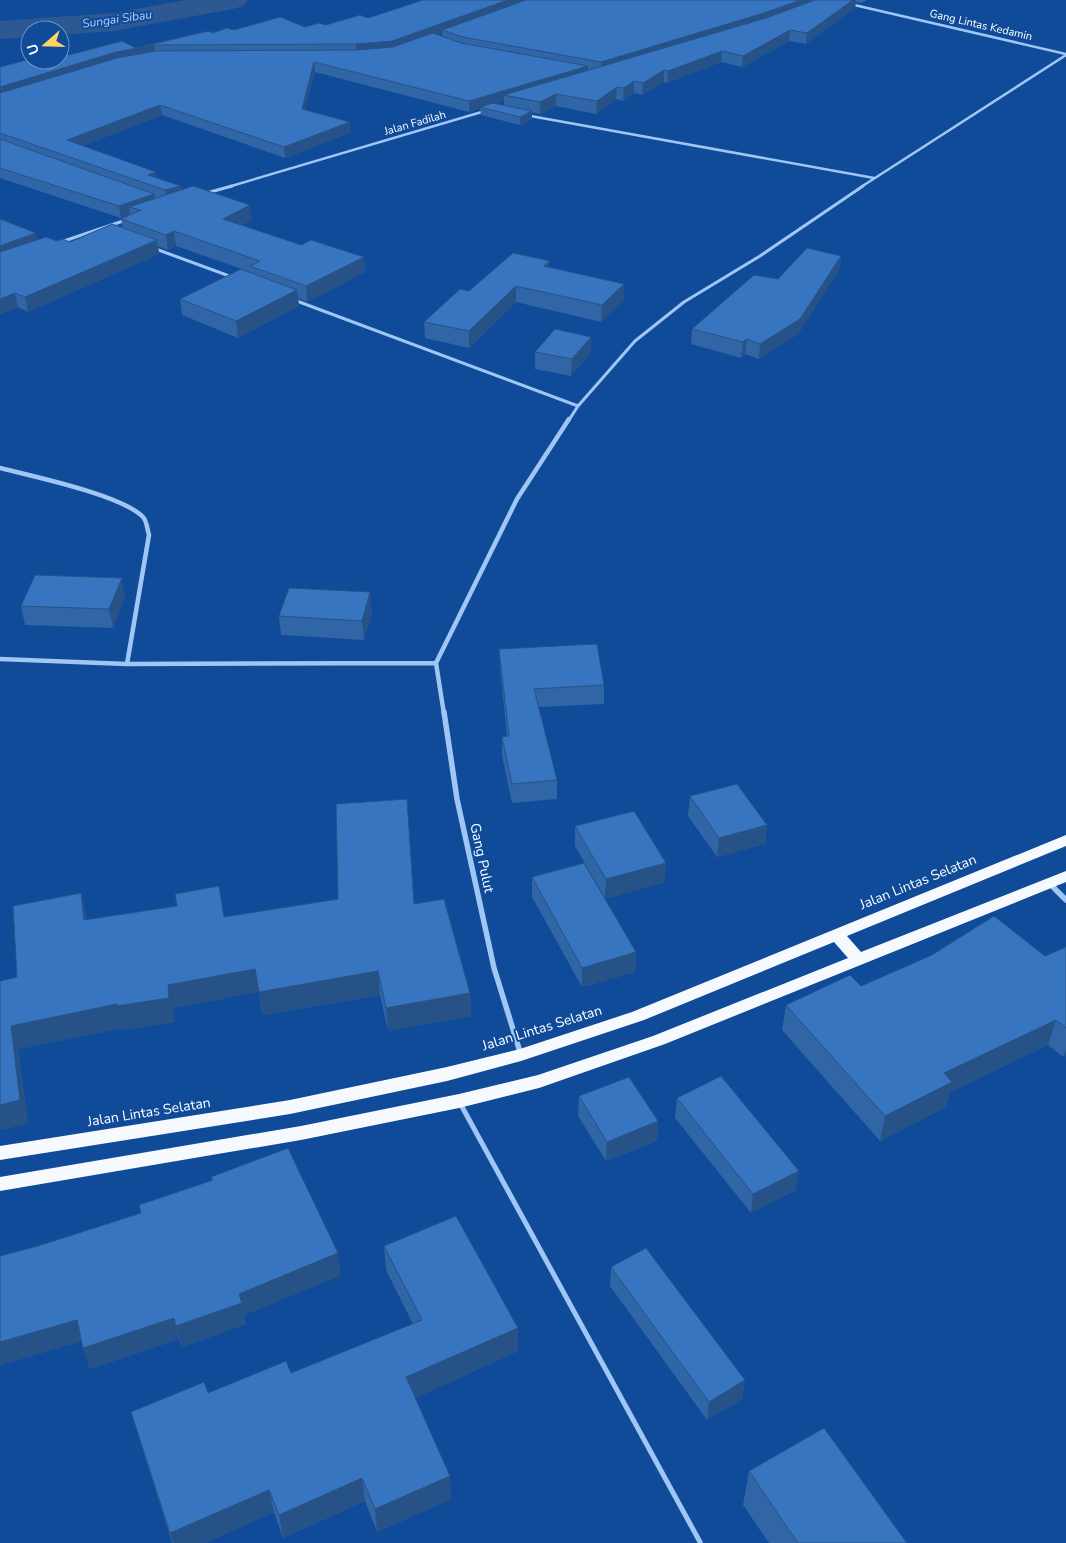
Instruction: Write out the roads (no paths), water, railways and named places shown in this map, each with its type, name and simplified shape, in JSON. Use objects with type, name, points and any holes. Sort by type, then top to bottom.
[{"type":"highway","name":"Jalan Lintas Selatan","points":[[0,1154],[290,1107],[447,1074],[521,1055],[638,1016],[1066,840]]},
{"type":"highway","points":[[0,1184],[301,1133],[459,1101],[539,1081],[660,1040],[1066,876]]},
{"type":"highway","points":[[836,934],[859,960]]},
{"type":"street","name":"Gang Lintas Kedamin","points":[[846,3],[1066,55]]},
{"type":"street","points":[[0,659],[127,664],[436,663],[517,499],[578,406],[635,341],[684,302],[760,256],[874,178],[1066,55]]},
{"type":"street","name":"Jalan Fadilah","points":[[202,194],[487,111]]},
{"type":"street","points":[[522,114],[874,178]]},
{"type":"street","points":[[57,244],[129,218]]},
{"type":"street","points":[[101,228],[111,232]]},
{"type":"street","points":[[148,246],[242,281]]},
{"type":"street","points":[[288,298],[578,406]]},
{"type":"street","points":[[0,468],[90,493],[132,508],[144,517],[149,535],[127,664]]},
{"type":"street","name":"Gang Pulut","points":[[436,663],[459,809],[494,968],[521,1055]]},
{"type":"street","points":[[1050,883],[1066,900]]},
{"type":"lane","points":[[459,1101],[700,1542]]},
{"type":"waterway","name":"Sungai Sibau","points":[[0,30],[114,22],[233,0]]}]
